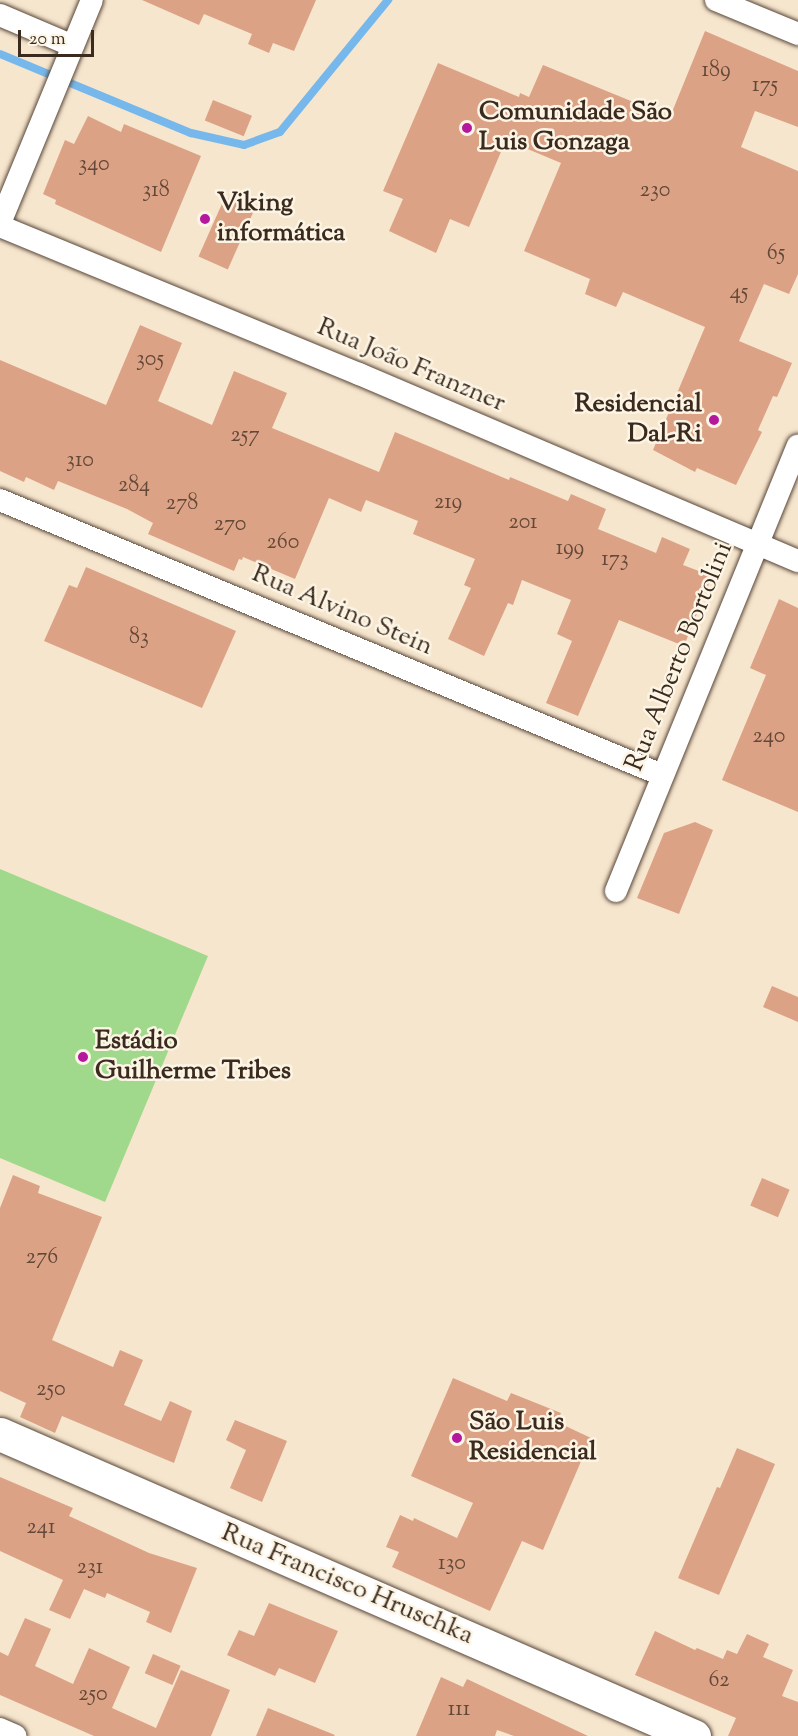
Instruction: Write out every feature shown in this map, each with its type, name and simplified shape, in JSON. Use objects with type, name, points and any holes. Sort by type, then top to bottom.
[{"type":"main road","name":"Rua Francisco Hruschka","points":[[0,1434],[694,1736]]},
{"type":"street","points":[[0,224],[92,0]]},
{"type":"street","points":[[716,0],[798,34]]},
{"type":"street","points":[[0,15],[69,55]]},
{"type":"street","name":"Rua João Franzner","points":[[0,224],[798,561]]},
{"type":"street","name":"Rua Alberto Bortolini","points":[[616,891],[798,446]]},
{"type":"street","name":"Rua Alvino Stein","points":[[0,500],[662,775]]},
{"type":"street","points":[[0,1729],[16,1736]]},
{"type":"green space","name":"Estádio Guilherme Tribes","points":[[0,869],[208,956],[105,1202],[0,1158]]},
{"type":"building","points":[[142,0],[316,0],[294,51],[273,43],[269,53],[248,44],[252,34],[204,14],[199,25]]},
{"type":"building","points":[[705,31],[798,71],[798,127],[755,111],[741,147],[798,171],[798,274],[789,294],[764,284],[739,341],[792,363],[777,397],[773,396],[758,430],[762,432],[736,485],[697,468],[695,472],[653,450],[705,327],[623,292],[616,307],[585,294],[590,279],[524,251],[561,163],[506,140],[469,227],[450,219],[436,253],[389,231],[403,199],[383,191],[438,63],[519,97],[520,93],[529,97],[543,65],[670,117]]},
{"type":"building","points":[[213,100],[252,116],[244,136],[205,120]]},
{"type":"building","points":[[88,116],[121,132],[124,124],[201,156],[161,252],[55,204],[56,200],[43,194],[65,140],[74,144]]},
{"type":"building","points":[[225,197],[254,210],[228,269],[199,256]]},
{"type":"building","points":[[140,325],[182,343],[158,401],[212,425],[234,371],[287,393],[272,428],[379,472],[395,432],[509,480],[510,477],[568,501],[571,494],[606,509],[598,529],[656,553],[662,537],[690,549],[683,565],[712,576],[684,646],[619,620],[578,716],[546,703],[572,641],[557,634],[571,600],[522,580],[513,605],[508,603],[484,656],[448,639],[471,588],[464,585],[475,559],[413,534],[418,521],[366,500],[361,512],[329,498],[295,579],[243,557],[242,560],[239,559],[234,571],[148,534],[153,523],[127,509],[58,481],[54,490],[26,477],[24,482],[0,471],[0,360],[106,405]]},
{"type":"building","points":[[86,567],[236,631],[202,708],[44,641],[69,585],[77,588]]},
{"type":"building","points":[[779,599],[798,608],[798,812],[722,780],[766,675],[750,668]]},
{"type":"building","points":[[695,822],[713,830],[679,914],[637,898],[664,833]]},
{"type":"building","points":[[772,986],[798,997],[798,1022],[763,1007]]},
{"type":"building","points":[[13,1175],[40,1186],[38,1193],[102,1217],[52,1340],[113,1367],[120,1350],[143,1360],[124,1405],[161,1421],[170,1401],[192,1411],[174,1463],[62,1416],[55,1433],[20,1417],[26,1403],[0,1391],[0,1208]]},
{"type":"building","points":[[762,1178],[790,1190],[778,1217],[750,1206]]},
{"type":"building","points":[[453,1378],[507,1401],[511,1393],[561,1413],[557,1422],[591,1438],[543,1550],[522,1541],[490,1611],[392,1567],[399,1552],[386,1547],[400,1515],[413,1521],[414,1518],[457,1538],[473,1503],[411,1476]]},
{"type":"building","points":[[235,1420],[287,1441],[262,1502],[230,1488],[246,1450],[226,1440]]},
{"type":"building","points":[[737,1448],[775,1464],[719,1595],[678,1578],[717,1487],[720,1488]]},
{"type":"building","points":[[0,1477],[73,1508],[69,1516],[149,1553],[197,1568],[171,1633],[146,1622],[150,1612],[107,1593],[105,1598],[84,1589],[70,1619],[49,1610],[63,1580],[0,1551]]},
{"type":"building","points":[[269,1603],[338,1631],[315,1683],[279,1668],[275,1676],[227,1655],[239,1630],[254,1636]]},
{"type":"building","points":[[25,1618],[51,1629],[35,1666],[73,1684],[89,1648],[130,1667],[112,1708],[156,1728],[181,1670],[230,1690],[211,1736],[94,1736],[0,1695],[0,1652],[8,1656]]},
{"type":"building","points":[[655,1631],[695,1650],[697,1648],[723,1659],[727,1650],[737,1654],[747,1634],[769,1644],[763,1657],[793,1670],[782,1696],[798,1702],[798,1736],[728,1736],[736,1718],[635,1675]]},
{"type":"building","points":[[153,1654],[181,1666],[172,1685],[145,1673]]},
{"type":"building","points":[[441,1677],[463,1687],[467,1679],[588,1736],[514,1736],[497,1730],[495,1736],[416,1736]]},
{"type":"building","points":[[268,1708],[335,1735],[256,1736]]},
{"type":"waterway","points":[[0,54],[191,133],[244,145],[280,132],[388,0]]},
{"type":"place","name":"Comunidade São Luis Gonzaga","points":[[467,128]]},
{"type":"place","name":"Viking informática","points":[[205,219]]},
{"type":"place","name":"Residencial Dal-Ri","points":[[714,420]]},
{"type":"place","name":"Estádio Guilherme Tribes","points":[[83,1057]]},
{"type":"place","name":"São Luis Residencial","points":[[457,1438]]}]
